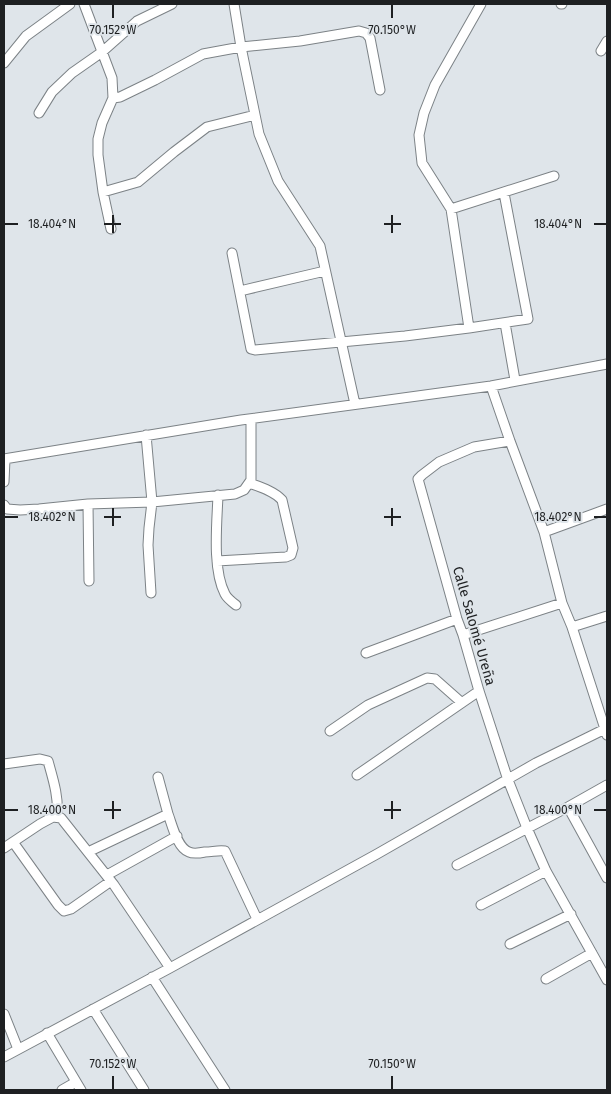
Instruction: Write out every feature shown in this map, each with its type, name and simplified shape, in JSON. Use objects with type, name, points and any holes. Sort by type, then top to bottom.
[{"type":"street","points":[[4,63],[26,36],[70,4]]},
{"type":"street","points":[[84,4],[112,78],[113,98],[102,123],[98,139],[98,155],[103,192],[111,228]]},
{"type":"street","points":[[39,113],[52,92],[72,73],[102,52],[137,21],[172,4]]},
{"type":"street","points":[[234,4],[259,134],[278,181],[320,246],[355,404]]},
{"type":"street","points":[[469,328],[451,209],[422,163],[419,135],[424,113],[435,85],[481,4]]},
{"type":"street","points":[[113,98],[120,97],[155,80],[203,54],[359,31],[366,32],[370,38],[380,90]]},
{"type":"street","points":[[601,51],[607,41]]},
{"type":"street","points":[[103,192],[138,182],[207,127],[255,115]]},
{"type":"street","points":[[451,209],[554,176]]},
{"type":"street","points":[[232,253],[252,348],[255,350],[341,343],[528,319],[504,193]]},
{"type":"street","points":[[240,291],[326,271]]},
{"type":"street","points":[[505,323],[515,380]]},
{"type":"street","points":[[4,482],[4,459],[250,419],[491,386],[607,364]]},
{"type":"street","points":[[4,1057],[170,968],[536,764],[606,730],[572,627],[562,603],[544,532],[491,386]]},
{"type":"street","points":[[4,505],[7,509],[20,510],[88,504],[152,502],[235,494],[244,490],[252,477],[250,419]]},
{"type":"street","points":[[146,435],[152,502],[148,528],[151,593]]},
{"type":"street","name":"Calle Salomé Ureña","points":[[510,441],[474,446],[439,462],[418,479],[456,619],[463,635],[508,780],[546,872],[607,980]]},
{"type":"street","points":[[217,561],[286,557],[293,552],[282,500],[270,492],[249,483]]},
{"type":"street","points":[[218,496],[217,561],[226,596],[236,605]]},
{"type":"street","points":[[88,504],[89,581]]},
{"type":"street","points":[[544,532],[607,510]]},
{"type":"street","points":[[463,635],[562,603]]},
{"type":"street","points":[[572,627],[607,616]]},
{"type":"street","points":[[366,653],[456,619]]},
{"type":"street","points":[[330,731],[368,705],[427,678],[435,679],[461,702]]},
{"type":"street","points":[[357,775],[479,691]]},
{"type":"street","points":[[4,764],[40,759],[48,761],[55,789],[58,808],[57,817]]},
{"type":"street","points":[[158,777],[168,814],[183,849],[192,853],[225,851],[257,920]]},
{"type":"street","points":[[457,865],[607,785]]},
{"type":"street","points":[[568,807],[607,878]]},
{"type":"street","points":[[88,852],[168,814]]},
{"type":"street","points":[[4,848],[49,818],[61,818],[109,878],[170,968]]},
{"type":"street","points":[[13,842],[64,911],[71,909],[109,878],[176,836]]},
{"type":"street","points":[[481,905],[546,872]]},
{"type":"street","points":[[510,944],[571,914]]},
{"type":"street","points":[[546,979],[592,953]]},
{"type":"street","points":[[152,977],[225,1090]]},
{"type":"street","points":[[93,1009],[144,1090]]},
{"type":"street","points":[[4,1014],[18,1049]]},
{"type":"street","points":[[47,1033],[79,1086],[62,1090]]}]
